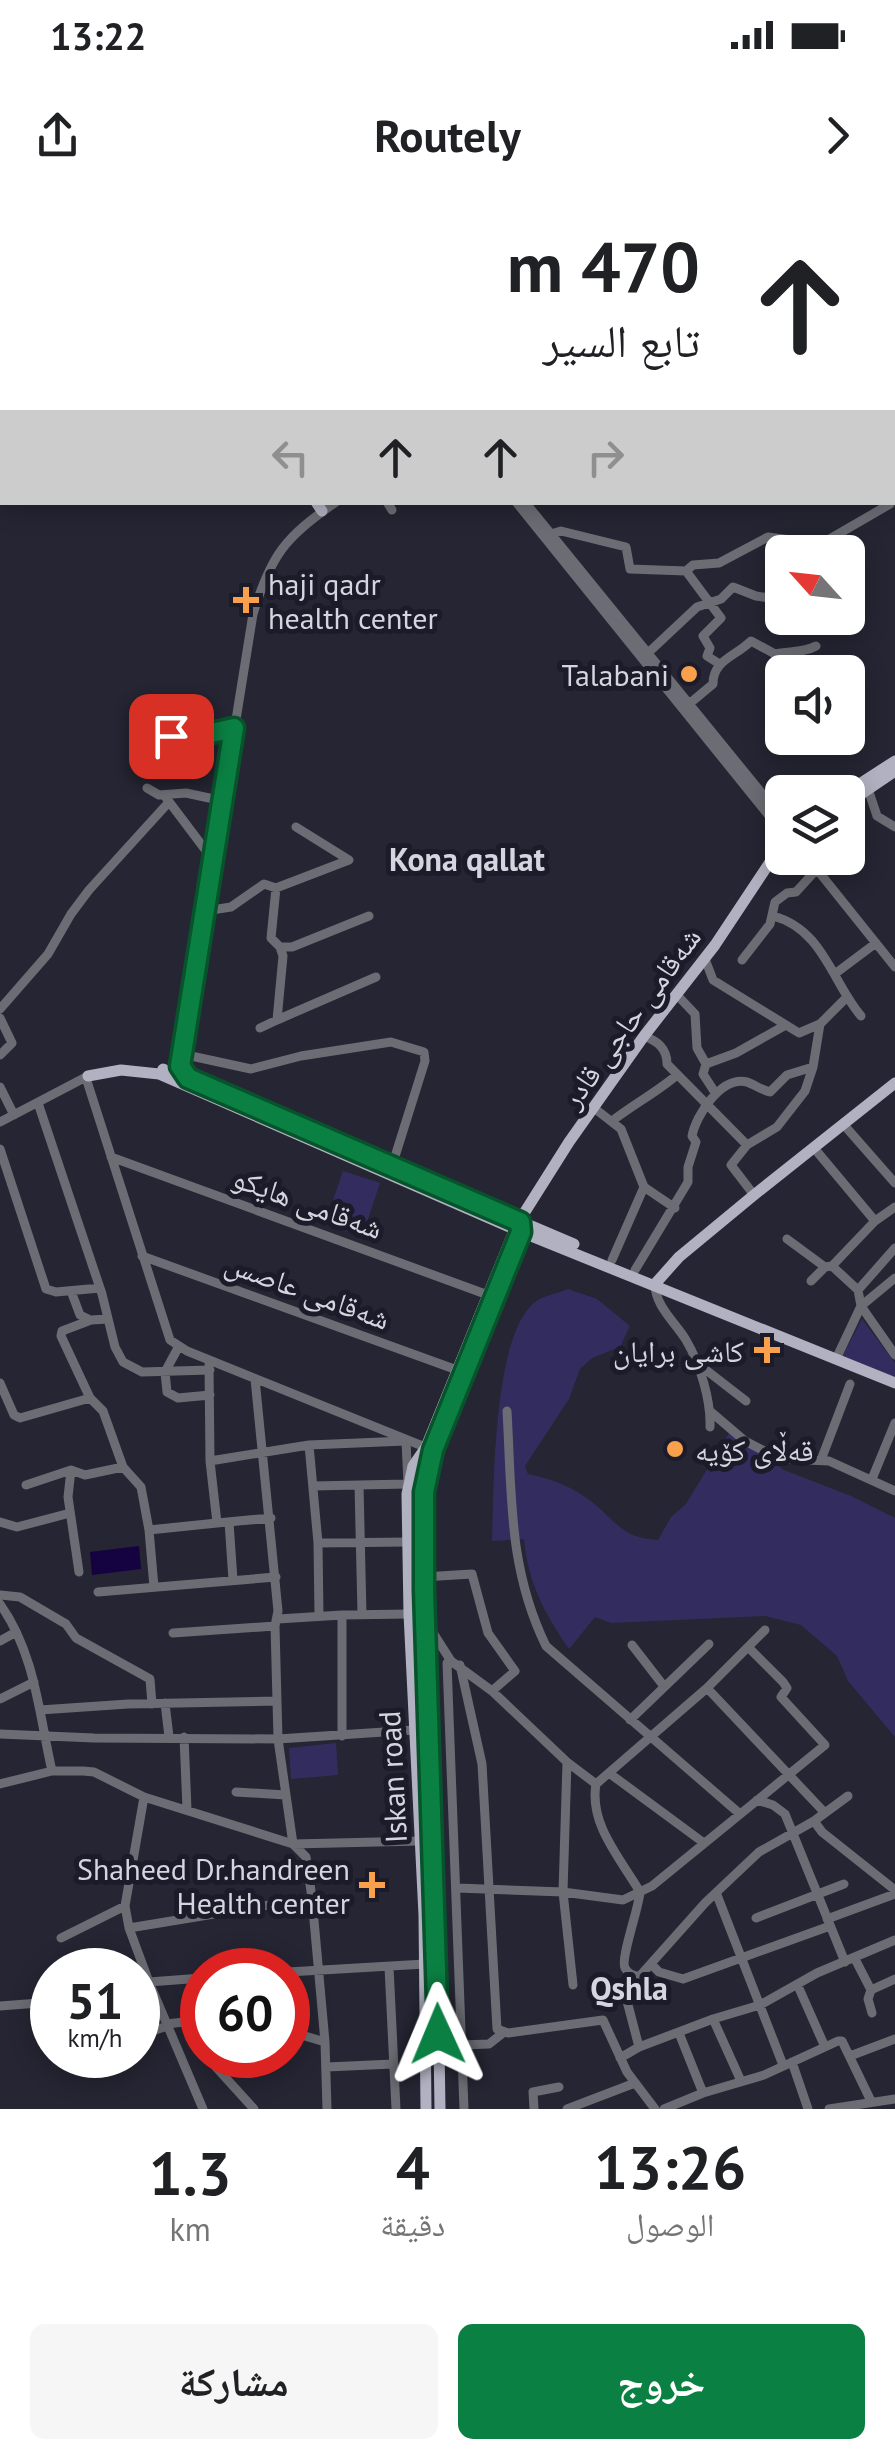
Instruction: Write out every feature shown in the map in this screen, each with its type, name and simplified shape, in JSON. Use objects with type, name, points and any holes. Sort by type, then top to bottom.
[{"type":"main road","points":[[865,780],[895,761]]},
{"type":"main road","points":[[865,791],[895,772]]},
{"type":"main road","name":"شەقامی حاجی قادر","points":[[519,1227],[594,1108],[705,959],[765,869]]},
{"type":"main road","points":[[87,1077],[130,1070],[178,1071],[519,1227],[612,1260],[656,1282]]},
{"type":"main road","points":[[178,1071],[519,1227],[895,1382]]},
{"type":"main road","points":[[656,1282],[754,1194],[895,1084]]},
{"type":"main road","points":[[430,1448],[457,1370],[519,1227]]},
{"type":"main road","points":[[430,1448],[519,1227]]},
{"type":"main road","name":"Iskan road","points":[[430,1448],[424,1484],[424,1618],[430,1927],[440,2109]]},
{"type":"main road","name":"Iskan road","points":[[426,2109],[424,1964],[430,1927],[420,1841],[414,1730],[408,1484],[418,1456],[430,1448]]},
{"type":"main road","points":[[408,1484],[424,1484]]},
{"type":"street","points":[[518,505],[765,811]]},
{"type":"street","points":[[527,505],[765,797]]},
{"type":"street","points":[[837,535],[889,505]]},
{"type":"street","points":[[319,507],[287,538],[273,560],[253,614],[178,1071],[251,1069],[301,1056],[390,1042],[424,1052],[425,1062],[392,1166]]},
{"type":"street","points":[[551,534],[561,531],[626,547],[630,569],[686,571],[719,562],[765,538]]},
{"type":"street","points":[[686,571],[721,618],[703,636],[710,648],[707,656],[718,663]]},
{"type":"street","points":[[648,653],[697,607],[721,599],[733,586],[765,597]]},
{"type":"street","points":[[689,704],[713,684],[718,663],[734,656],[752,640],[775,654],[816,646]]},
{"type":"street","points":[[178,707],[171,736],[174,740],[234,728]]},
{"type":"street","points":[[146,788],[166,799],[213,860]]},
{"type":"street","points":[[868,789],[876,816],[895,827]]},
{"type":"street","points":[[0,1009],[48,954],[71,914],[166,799],[186,792],[223,801]]},
{"type":"street","points":[[205,911],[231,907],[264,884],[276,888],[348,860],[296,827]]},
{"type":"street","points":[[742,960],[754,949],[780,896],[796,892],[804,875]]},
{"type":"street","points":[[822,875],[895,967]]},
{"type":"street","points":[[276,888],[271,938],[283,956],[278,1020]]},
{"type":"street","points":[[280,947],[292,947],[369,916]]},
{"type":"street","points":[[773,916],[792,922],[817,946],[836,973],[846,998],[861,1016]]},
{"type":"street","points":[[836,973],[876,943]]},
{"type":"street","points":[[705,959],[713,980],[799,1033],[820,1024],[846,998]]},
{"type":"street","points":[[260,1028],[376,977]]},
{"type":"street","points":[[677,994],[695,1014],[697,1048],[706,1064],[703,1074],[716,1094]]},
{"type":"street","points":[[0,1018],[12,1044],[0,1055]]},
{"type":"street","points":[[754,1194],[731,1165],[747,1145],[777,1128],[805,1091],[820,1024]]},
{"type":"street","points":[[706,1064],[736,1053],[784,1026]]},
{"type":"street","points":[[644,1036],[658,1042],[667,1056],[667,1064],[747,1145]]},
{"type":"street","points":[[635,1270],[688,1182],[696,1142],[692,1136],[694,1127],[716,1094],[736,1082],[748,1082],[770,1092],[787,1075],[813,1068]]},
{"type":"street","points":[[612,1121],[677,1075]]},
{"type":"street","points":[[0,1122],[87,1077],[166,1332],[179,1346],[209,1365],[430,1448]]},
{"type":"street","points":[[0,1087],[14,1115]]},
{"type":"street","points":[[38,1103],[100,1288],[115,1348],[123,1362],[142,1372],[209,1365]]},
{"type":"street","points":[[594,1108],[612,1121],[629,1146],[644,1187],[675,1208]]},
{"type":"street","points":[[844,1125],[895,1183]]},
{"type":"street","points":[[814,1148],[876,1221]]},
{"type":"street","points":[[0,1150],[46,1289],[56,1292],[100,1288]]},
{"type":"street","name":"شه‌قامی هایكو","points":[[111,1156],[488,1295]]},
{"type":"street","points":[[612,1260],[644,1187]]},
{"type":"street","points":[[811,1281],[895,1208]]},
{"type":"street","points":[[786,1239],[858,1290],[861,1306],[895,1354]]},
{"type":"street","points":[[858,1290],[895,1248]]},
{"type":"street","name":"شه‌قامی عاصس","points":[[142,1256],[457,1370]]},
{"type":"street","points":[[836,1359],[861,1306],[895,1278]]},
{"type":"street","points":[[656,1282],[655,1296],[687,1342],[695,1361],[711,1412],[710,1427]]},
{"type":"street","points":[[72,1291],[80,1315],[91,1320]]},
{"type":"street","points":[[108,1319],[91,1320],[62,1331],[61,1336],[90,1398],[103,1411],[123,1468],[141,1488],[154,1587]]},
{"type":"street","points":[[179,1346],[165,1372],[164,1385],[172,1397],[210,1395]]},
{"type":"street","points":[[695,1361],[746,1401]]},
{"type":"street","points":[[209,1365],[210,1462],[233,1580]]},
{"type":"street","points":[[254,1379],[276,1577],[278,1739],[293,1844],[306,1857],[312,1898],[326,2042],[327,2109]]},
{"type":"street","points":[[0,1384],[14,1415],[20,1418],[90,1398]]},
{"type":"street","points":[[821,1460],[850,1384]]},
{"type":"street","points":[[508,1411],[514,1546],[529,1612],[546,1646],[740,1814]]},
{"type":"street","points":[[711,1412],[745,1441],[770,1454],[783,1459],[821,1460],[895,1490]]},
{"type":"street","points":[[872,1479],[895,1423]]},
{"type":"street","points":[[210,1462],[309,1445],[406,1440]]},
{"type":"street","points":[[313,1486],[408,1484],[406,1440]]},
{"type":"street","points":[[309,1445],[318,1542],[319,1616]]},
{"type":"street","points":[[26,1485],[71,1470],[85,1475],[123,1468]]},
{"type":"street","points":[[71,1470],[70,1512],[79,1572]]},
{"type":"street","points":[[359,1485],[362,1614]]},
{"type":"street","points":[[0,1522],[17,1527],[70,1512]]},
{"type":"street","points":[[149,1530],[271,1518]]},
{"type":"street","points":[[318,1542],[408,1542]]},
{"type":"street","points":[[424,1576],[472,1574],[488,1633],[515,1670],[492,1691]]},
{"type":"street","points":[[98,1592],[276,1577]]},
{"type":"street","points":[[0,1596],[20,1597],[66,1624],[76,1638],[150,1679],[152,1704]]},
{"type":"street","points":[[0,1604],[16,1632],[34,1682],[52,1771]]},
{"type":"street","points":[[173,1634],[319,1616],[409,1614]]},
{"type":"street","points":[[342,1615],[342,1736]]},
{"type":"street","points":[[424,1618],[453,1663],[482,1764],[497,2029],[503,2033]]},
{"type":"street","points":[[639,1977],[623,1966],[623,1956],[640,1892],[596,1818],[596,1784],[766,1630]]},
{"type":"street","points":[[0,1642],[16,1632]]},
{"type":"street","points":[[630,1720],[709,1644]]},
{"type":"street","points":[[632,1645],[663,1685]]},
{"type":"street","points":[[457,1888],[563,1892],[624,1900],[652,1886],[825,1745],[781,1696],[787,1688],[783,1682],[748,1647]]},
{"type":"street","points":[[453,1663],[464,2109]]},
{"type":"street","points":[[426,1667],[453,1663],[492,1691],[596,1784]]},
{"type":"street","points":[[0,1699],[34,1682]]},
{"type":"street","points":[[706,1688],[824,1813]]},
{"type":"street","points":[[40,1710],[276,1701]]},
{"type":"street","points":[[165,1703],[168,1737]]},
{"type":"street","points":[[0,1734],[45,1738],[278,1739],[414,1730]]},
{"type":"street","points":[[184,1737],[188,1809]]},
{"type":"street","points":[[567,1762],[563,1892],[573,1985]]},
{"type":"street","points":[[0,1784],[52,1771],[94,1772],[144,1798],[293,1844],[420,1841]]},
{"type":"street","points":[[609,1772],[704,1843]]},
{"type":"street","points":[[236,1792],[285,1795]]},
{"type":"street","points":[[639,2047],[627,2001],[639,1977],[705,1903],[759,1852],[814,1821],[848,1796]]},
{"type":"street","points":[[134,1948],[125,1906],[144,1798]]},
{"type":"street","points":[[757,1800],[780,1808],[828,1923],[871,1990]]},
{"type":"street","points":[[651,1964],[659,1972],[682,1978],[741,1959],[895,1892],[814,1821]]},
{"type":"street","points":[[756,1918],[844,1884]]},
{"type":"street","points":[[717,1894],[760,2006],[808,2109]]},
{"type":"street","points":[[129,1928],[312,1898]]},
{"type":"street","points":[[61,1938],[125,1906]]},
{"type":"street","points":[[620,2058],[712,2019],[760,2006],[817,1972],[895,1940]]},
{"type":"street","points":[[310,1971],[424,1964]]},
{"type":"street","points":[[389,1966],[396,2109]]},
{"type":"street","points":[[872,2013],[868,1999],[871,1990],[895,1979]]},
{"type":"street","points":[[798,1986],[825,2047]]},
{"type":"street","points":[[0,2006],[30,2004]]},
{"type":"street","points":[[160,2013],[204,2109]]},
{"type":"street","points":[[712,2019],[741,2081]]},
{"type":"street","points":[[462,2045],[489,2044],[503,2033],[603,2020],[620,2058],[655,2109]]},
{"type":"street","points":[[160,2028],[180,2022]]},
{"type":"street","points":[[679,2033],[704,2109]]},
{"type":"street","points":[[310,2037],[326,2042]]},
{"type":"street","points":[[850,2056],[895,2039]]},
{"type":"street","points":[[664,2109],[842,2041],[872,2101]]},
{"type":"street","points":[[327,2067],[393,2064]]},
{"type":"street","points":[[226,2078],[254,2109]]},
{"type":"street","points":[[567,2109],[635,2083]]},
{"type":"street","points":[[534,2109],[533,2092],[559,2087]]},
{"type":"street","points":[[829,2109],[895,2099]]},
{"type":"shaded area","points":[[343,1171],[380,1183],[362,1237],[325,1224]]},
{"type":"shaded area","points":[[568,1289],[597,1299],[630,1326],[620,1347],[592,1358],[580,1369],[569,1399],[525,1466],[528,1474],[577,1492],[628,1533],[658,1540],[671,1517],[686,1504],[729,1433],[784,1470],[895,1518],[895,1737],[848,1681],[837,1656],[801,1625],[765,1616],[611,1623],[595,1617],[569,1649],[539,1597],[524,1539],[492,1541],[498,1412],[512,1343],[523,1317],[538,1300]]},
{"type":"shaded area","points":[[862,1319],[895,1363],[895,1380],[842,1357]]},
{"type":"shaded area","points":[[139,1546],[141,1569],[92,1575],[90,1552]]},
{"type":"shaded area","points":[[336,1743],[338,1775],[291,1779],[289,1748]]},
{"type":"place","name":"haji qadr health center","points":[[246,600]]},
{"type":"place","name":"Talabani","points":[[689,674]]},
{"type":"place","name":"كاشی برایان","points":[[767,1350]]},
{"type":"place","name":"قەڵای کۆیە","points":[[675,1449]]},
{"type":"place","name":"Shaheed Dr.handreen Health center","points":[[372,1885]]},
{"type":"district","name":"Kona qallat","points":[[467,859]]},
{"type":"district","name":"Qshla","points":[[629,1988]]},
{"type":"route","points":[[171,736],[180,740],[234,728],[180,1066],[184,1074],[521,1225],[425,1478],[424,1590],[438,2034]]}]
